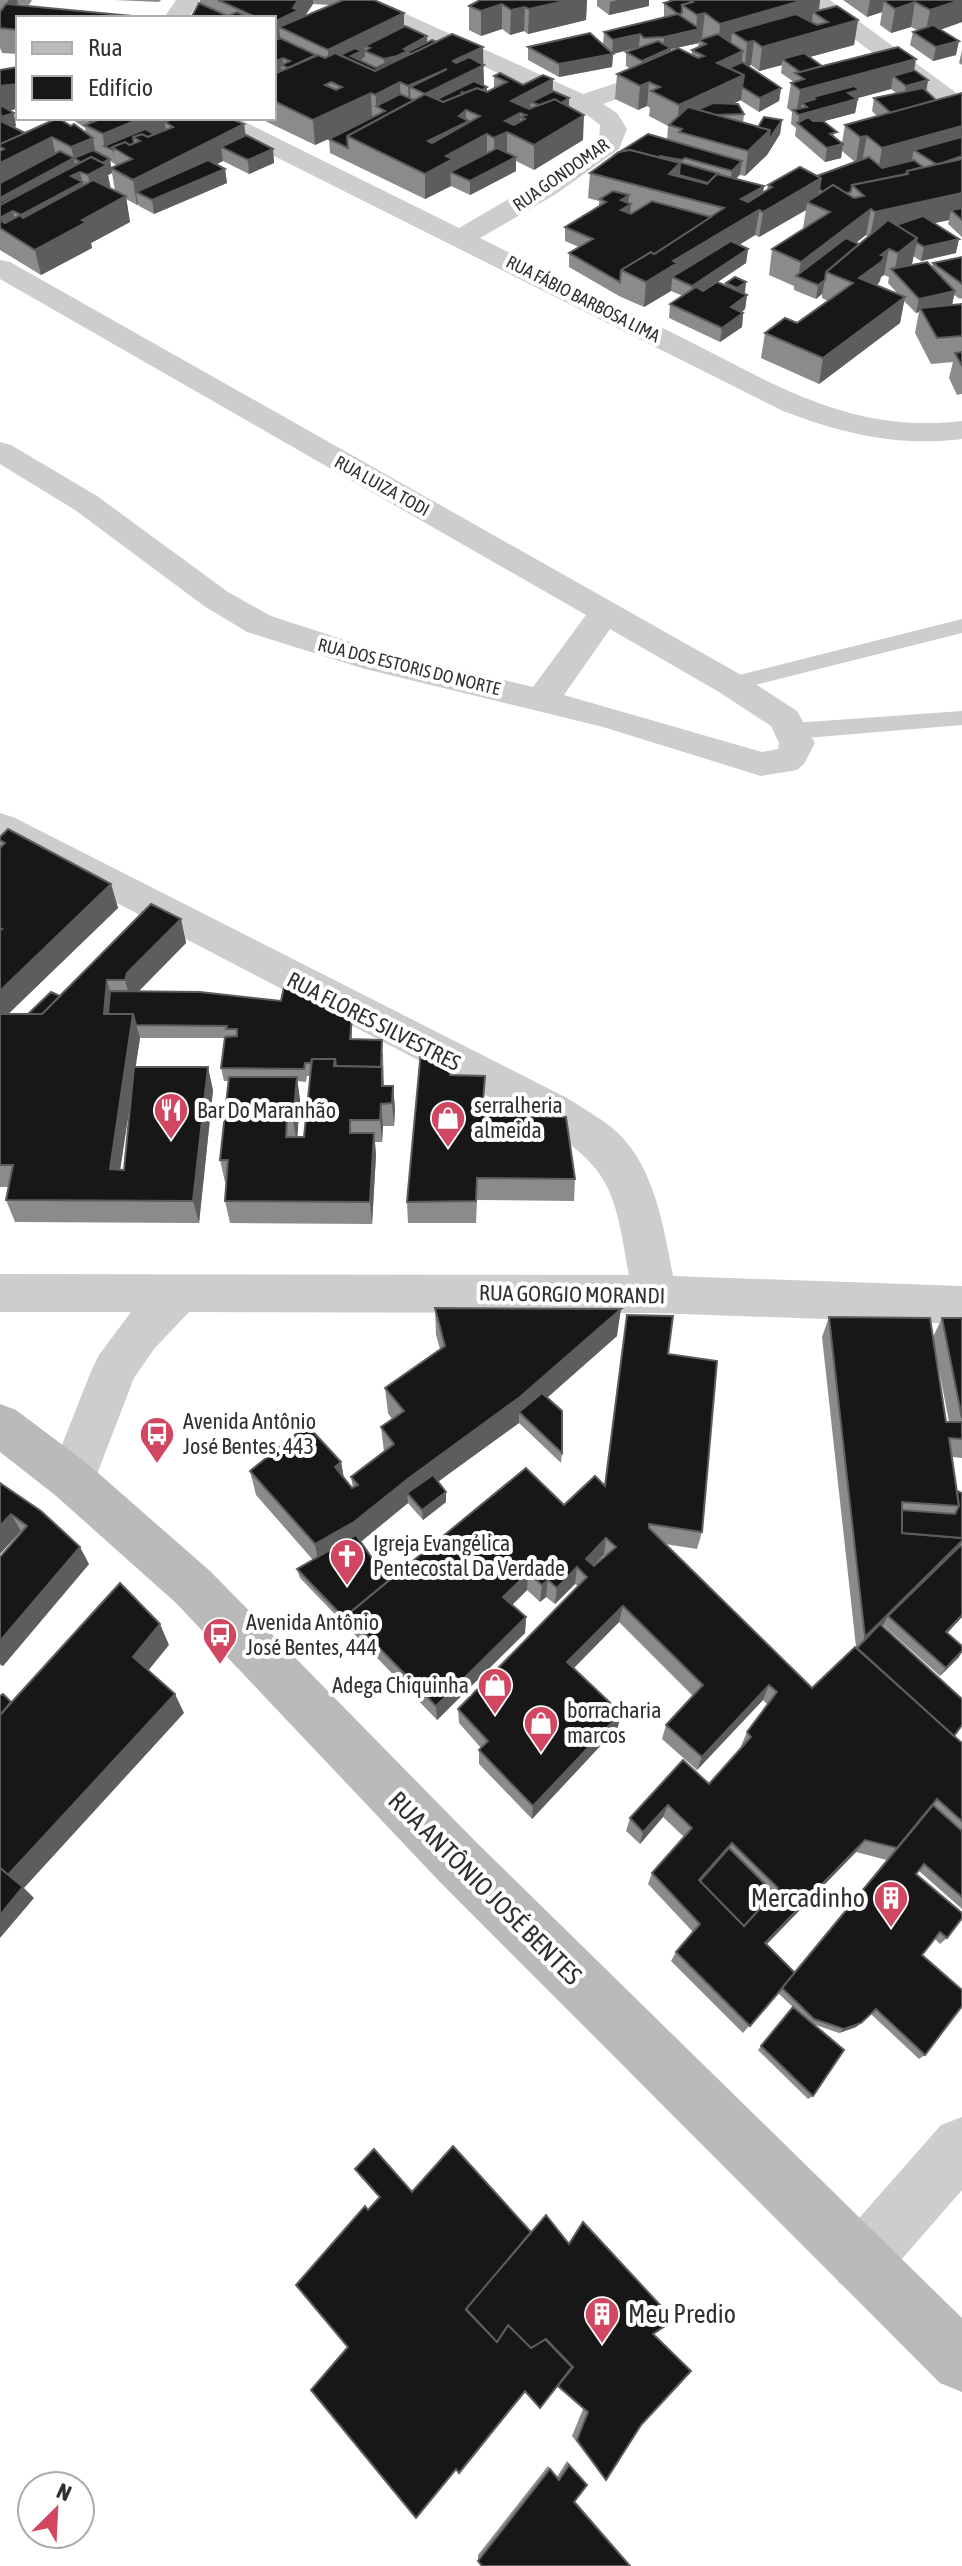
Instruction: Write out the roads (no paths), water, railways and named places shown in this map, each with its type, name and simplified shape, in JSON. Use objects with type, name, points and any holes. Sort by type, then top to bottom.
[{"type":"street","points":[[815,0],[962,109]]},
{"type":"street","name":"RUA GONDOMAR","points":[[395,16],[582,103],[607,116],[614,125],[614,137],[610,144],[547,188],[462,238]]},
{"type":"street","points":[[815,28],[845,20]]},
{"type":"street","points":[[582,103],[702,62]]},
{"type":"street","name":"RUA FÁBIO BARBOSA LIMA","points":[[221,120],[794,405],[879,432],[927,435],[962,430]]},
{"type":"street","name":"RUA LUIZA TODI","points":[[0,268],[606,611],[763,704],[785,719],[794,731]]},
{"type":"street","name":"RUA DOS ESTORIS DO NORTE","points":[[0,451],[86,503],[216,599],[259,624],[365,658],[609,717],[761,764],[780,765],[789,761],[797,743],[794,731]]},
{"type":"street","points":[[542,700],[606,611]]},
{"type":"street","name":"RUA FLORES SILVESTRES","points":[[0,826],[552,1110],[590,1133],[614,1157],[632,1190],[654,1294]]},
{"type":"street","points":[[72,1480],[115,1369],[138,1335],[181,1291]]},
{"type":"street","name":"RUA GORGIO MORANDI","points":[[0,1293],[654,1294],[962,1305]]},
{"type":"street","name":"RUA ANTÔNIO JOSÉ BENTES","points":[[0,1425],[72,1480],[193,1587],[457,1861],[962,2361]]},
{"type":"street","points":[[860,2262],[962,2146]]},
{"type":"lane","points":[[731,684],[962,626]]},
{"type":"lane","points":[[794,731],[962,718]]},
{"type":"place","name":"Bar Do Maranhão","points":[[171,1141]]},
{"type":"place","name":"serralheria almeida","points":[[448,1149]]},
{"type":"place","name":"Avenida Antônio José Bentes, 443","points":[[157,1465]]},
{"type":"place","name":"Igreja Evangélica Pentecostal Da Verdade","points":[[347,1587]]},
{"type":"place","name":"Avenida Antônio José Bentes, 444","points":[[220,1666]]},
{"type":"place","name":"Adega Chiquinha","points":[[495,1716]]},
{"type":"place","name":"borracharia marcos","points":[[541,1754]]},
{"type":"place","name":"Mercadinho","points":[[891,1929]]},
{"type":"place","name":"Meu Predio","points":[[602,2345]]}]
